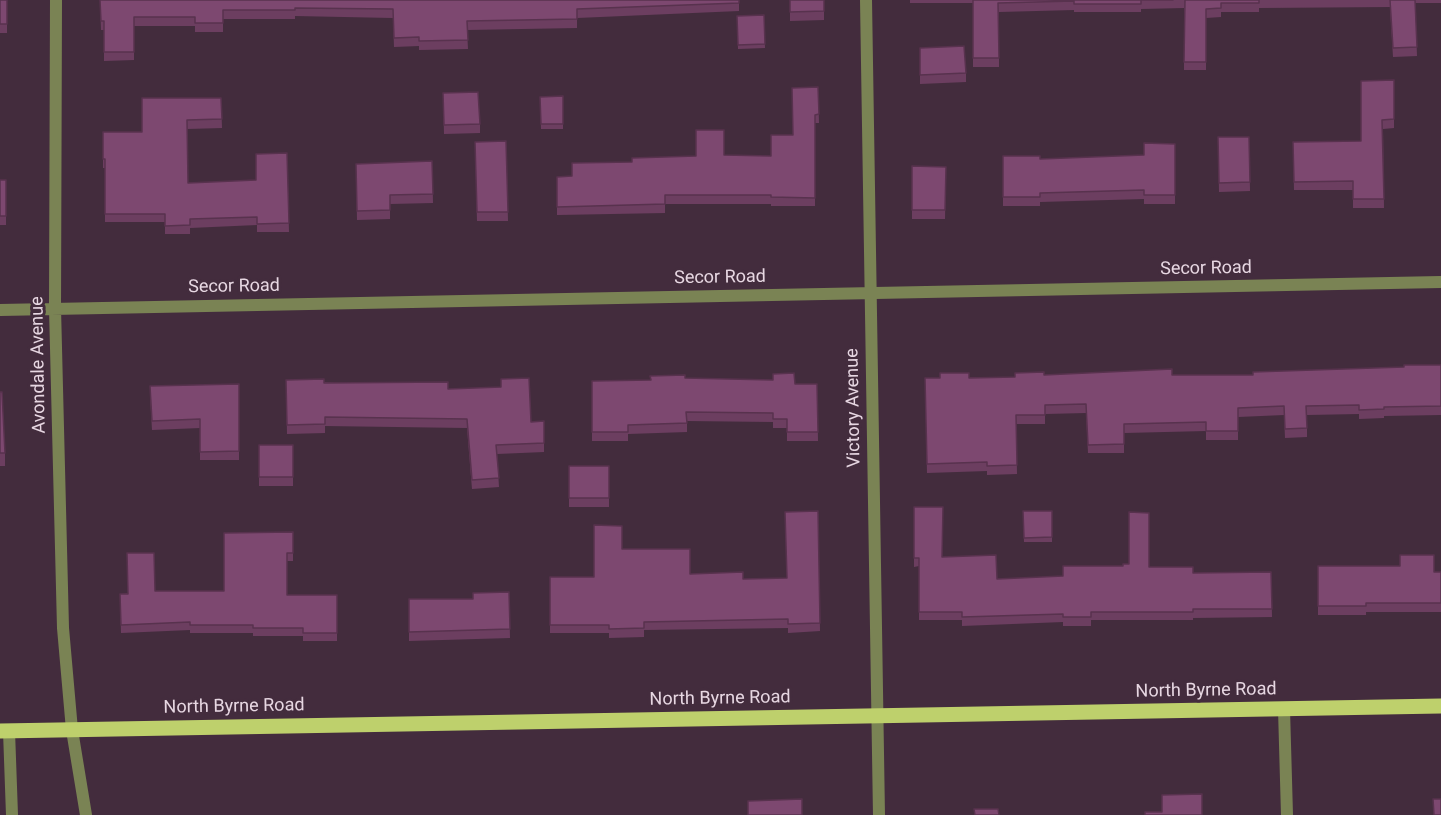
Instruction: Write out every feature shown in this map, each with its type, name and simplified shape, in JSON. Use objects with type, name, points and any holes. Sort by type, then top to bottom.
[{"type":"main road","name":"North Byrne Road","points":[[5,731],[1441,706]]},
{"type":"street","name":"Avondale Avenue","points":[[56,0],[55,308],[63,628],[72,730],[86,815]]},
{"type":"street","name":"Victory Avenue","points":[[866,0],[879,815]]},
{"type":"street","name":"Secor Road","points":[[0,310],[1441,282]]},
{"type":"street","points":[[1284,709],[1287,815]]},
{"type":"street","points":[[5,731],[12,815]]},
{"type":"building","points":[[0,0],[7,0],[7,24],[0,24]]},
{"type":"building","points":[[100,0],[739,0],[739,3],[577,9],[577,19],[467,21],[468,40],[419,41],[419,37],[394,38],[393,9],[223,10],[223,23],[195,23],[195,17],[134,17],[134,52],[104,52],[104,21],[101,21]]},
{"type":"building","points":[[790,0],[824,0],[824,11],[790,12]]},
{"type":"building","points":[[973,0],[1141,0],[1141,4],[1074,4],[1074,1],[998,3],[999,58],[973,58]]},
{"type":"building","points":[[1185,0],[1259,0],[1259,3],[1221,3],[1221,8],[1206,9],[1206,62],[1184,62]]},
{"type":"building","points":[[1390,0],[1415,0],[1417,47],[1393,48]]},
{"type":"building","points":[[764,15],[765,44],[738,45],[737,16]]},
{"type":"building","points":[[964,46],[966,73],[920,75],[920,48]]},
{"type":"building","points":[[1394,80],[1394,119],[1382,120],[1384,199],[1353,199],[1353,181],[1294,182],[1293,142],[1361,141],[1361,81]]},
{"type":"building","points":[[818,87],[819,114],[815,115],[815,198],[771,197],[771,195],[665,195],[665,204],[557,207],[557,177],[572,176],[572,163],[632,162],[632,158],[696,156],[696,130],[724,130],[724,155],[771,156],[771,135],[793,135],[792,88]]},
{"type":"building","points":[[478,92],[480,124],[444,125],[443,93]]},
{"type":"building","points":[[563,96],[563,124],[541,124],[540,97]]},
{"type":"building","points":[[142,98],[221,98],[222,119],[187,120],[188,183],[256,180],[256,154],[287,153],[289,223],[257,224],[257,217],[190,219],[190,225],[165,226],[165,214],[105,214],[103,132],[142,132]]},
{"type":"building","points":[[1218,137],[1249,137],[1250,182],[1219,183]]},
{"type":"building","points":[[506,141],[508,212],[477,212],[475,142]]},
{"type":"building","points":[[1144,143],[1175,144],[1175,195],[1144,195],[1144,190],[1040,193],[1040,197],[1003,197],[1003,156],[1040,156],[1040,159],[1144,155]]},
{"type":"building","points":[[432,161],[433,194],[390,195],[390,210],[357,211],[356,164]]},
{"type":"building","points":[[912,166],[946,167],[945,210],[912,210]]},
{"type":"building","points":[[0,180],[6,180],[6,216],[0,216]]},
{"type":"building","points":[[1404,365],[1441,365],[1441,406],[1359,410],[1359,405],[1306,406],[1307,428],[1285,429],[1284,406],[1238,408],[1238,431],[1206,431],[1206,422],[1124,424],[1124,444],[1088,445],[1086,404],[1045,405],[1045,415],[1016,415],[1017,465],[987,466],[987,462],[927,464],[925,378],[940,378],[940,373],[969,373],[969,378],[1015,377],[1015,373],[1044,372],[1044,375],[1172,369],[1172,375],[1253,375],[1253,372],[1404,367]]},
{"type":"building","points":[[794,373],[795,384],[817,384],[818,432],[787,432],[787,419],[773,419],[773,413],[686,412],[687,423],[628,425],[628,432],[592,432],[592,381],[651,380],[650,376],[685,375],[685,378],[773,380],[773,374]]},
{"type":"building","points":[[529,378],[531,422],[544,421],[544,443],[496,445],[499,478],[472,480],[467,419],[325,417],[325,424],[287,425],[286,380],[324,379],[324,383],[448,382],[448,389],[501,387],[501,379]]},
{"type":"building","points":[[239,384],[239,451],[200,452],[200,419],[152,421],[150,386]]},
{"type":"building","points":[[0,392],[2,392],[5,453],[0,453]]},
{"type":"building","points":[[259,445],[293,445],[293,477],[259,477]]},
{"type":"building","points":[[569,466],[609,466],[609,498],[569,498]]},
{"type":"building","points":[[914,507],[943,507],[942,557],[996,555],[997,579],[1063,576],[1063,566],[1123,566],[1123,564],[1129,564],[1129,512],[1149,513],[1149,567],[1193,567],[1193,573],[1271,572],[1272,609],[1091,612],[1091,617],[1063,617],[1063,614],[962,617],[962,612],[919,612],[919,558],[914,558]]},
{"type":"building","points":[[818,511],[820,623],[788,624],[788,619],[644,622],[644,628],[609,629],[609,625],[550,625],[550,577],[594,577],[594,525],[622,526],[622,549],[690,549],[690,574],[743,572],[743,579],[787,578],[785,512]]},
{"type":"building","points":[[1023,511],[1052,511],[1052,537],[1024,538]]},
{"type":"building","points":[[293,532],[293,553],[287,553],[287,595],[337,595],[337,633],[303,633],[303,628],[253,628],[253,625],[190,625],[190,622],[121,625],[120,594],[128,594],[127,553],[154,553],[155,591],[224,591],[224,533]]},
{"type":"building","points":[[1400,555],[1434,555],[1434,572],[1441,572],[1441,603],[1366,603],[1366,606],[1318,606],[1318,566],[1400,566]]},
{"type":"building","points":[[509,592],[510,629],[409,632],[409,599],[473,599],[473,593]]},
{"type":"building","points":[[1202,794],[1202,815],[1145,815],[1145,812],[1162,812],[1162,795]]},
{"type":"building","points":[[802,799],[802,815],[748,815],[748,801]]},
{"type":"building","points":[[1433,799],[1441,799],[1441,815],[1434,815]]},
{"type":"building","points":[[974,809],[998,809],[999,815],[975,815]]}]
